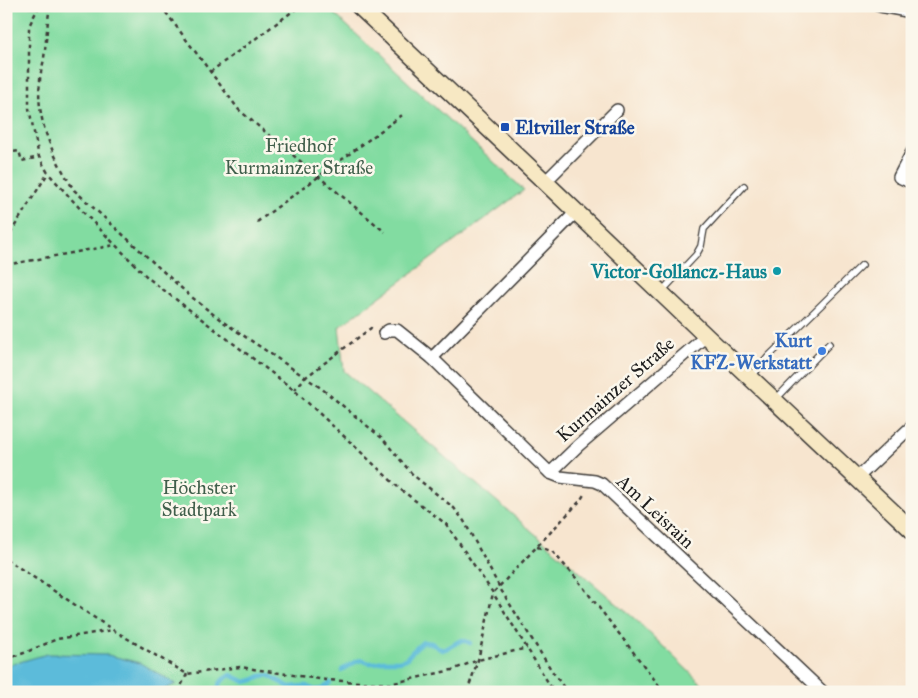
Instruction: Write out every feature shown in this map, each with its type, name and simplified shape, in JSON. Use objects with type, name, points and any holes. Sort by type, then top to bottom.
[{"type":"main road","name":"Kurmainzer Straße","points":[[359,6],[912,530]]},
{"type":"street","points":[[880,6],[912,12]]},
{"type":"street","points":[[545,182],[617,110]]},
{"type":"street","points":[[912,152],[899,177],[912,183]]},
{"type":"street","points":[[432,358],[576,212]]},
{"type":"street","name":"Am Leisrain","points":[[384,333],[389,330],[398,330],[432,358],[550,473],[560,478],[595,481],[602,484],[823,692]]},
{"type":"street","name":"Kurmainzer Straße","points":[[550,473],[579,445],[706,336]]},
{"type":"street","points":[[857,478],[912,426]]},
{"type":"lane","points":[[661,292],[696,255],[701,246],[704,229],[744,186]]},
{"type":"lane","points":[[750,377],[862,265]]},
{"type":"lane","points":[[774,400],[829,344]]},
{"type":"path","points":[[39,6],[29,26],[29,108],[39,157],[48,174],[148,278],[294,390],[400,489],[446,524],[493,593],[554,692]]},
{"type":"path","points":[[48,6],[49,12],[40,82],[40,108],[48,141],[74,190],[195,300],[321,388],[382,438],[413,475],[454,508],[464,521],[499,586],[566,692]]},
{"type":"path","points":[[161,6],[239,110],[385,232]]},
{"type":"path","points":[[210,72],[300,6]]},
{"type":"path","points":[[257,222],[405,113]]},
{"type":"path","points":[[6,153],[20,151],[22,161],[39,157]]},
{"type":"path","points":[[6,240],[48,174]]},
{"type":"path","points":[[6,265],[115,245]]},
{"type":"path","points":[[294,390],[306,377],[371,328],[384,333]]},
{"type":"path","points":[[467,692],[478,660],[493,593],[580,501],[595,481]]},
{"type":"path","points":[[537,546],[552,551],[576,578],[654,680],[666,692]]},
{"type":"path","points":[[6,559],[113,630],[187,674],[240,667],[326,680],[389,684],[452,670],[478,660],[526,648]]},
{"type":"path","points":[[6,659],[57,639],[113,630]]},
{"type":"path","points":[[178,692],[187,674]]},
{"type":"green space","name":"Höchster Stadtpark","points":[[6,6],[326,6],[524,190],[339,327],[344,371],[636,620],[710,692],[6,692]]},
{"type":"water","points":[[47,654],[108,655],[140,663],[176,684],[159,692],[6,692],[6,666]]},
{"type":"waterway","points":[[342,670],[357,661],[363,660],[368,663],[375,663],[406,659],[423,642],[431,643],[442,650],[463,640],[470,643]]},
{"type":"waterway","points":[[214,692],[223,680],[231,675],[245,682],[268,675],[289,687],[306,686],[315,690],[323,689],[330,683]]},
{"type":"waterway","points":[[205,692],[212,692]]},
{"type":"place","name":"Eltviller Straße","points":[[505,127]]},
{"type":"place","name":"Victor-Gollancz-Haus","points":[[777,271]]},
{"type":"place","name":"Kurt KFZ-Werkstatt","points":[[822,351]]},
{"type":"park label","name":"Friedhof Kurmainzer Straße","points":[[299,156]]}]
